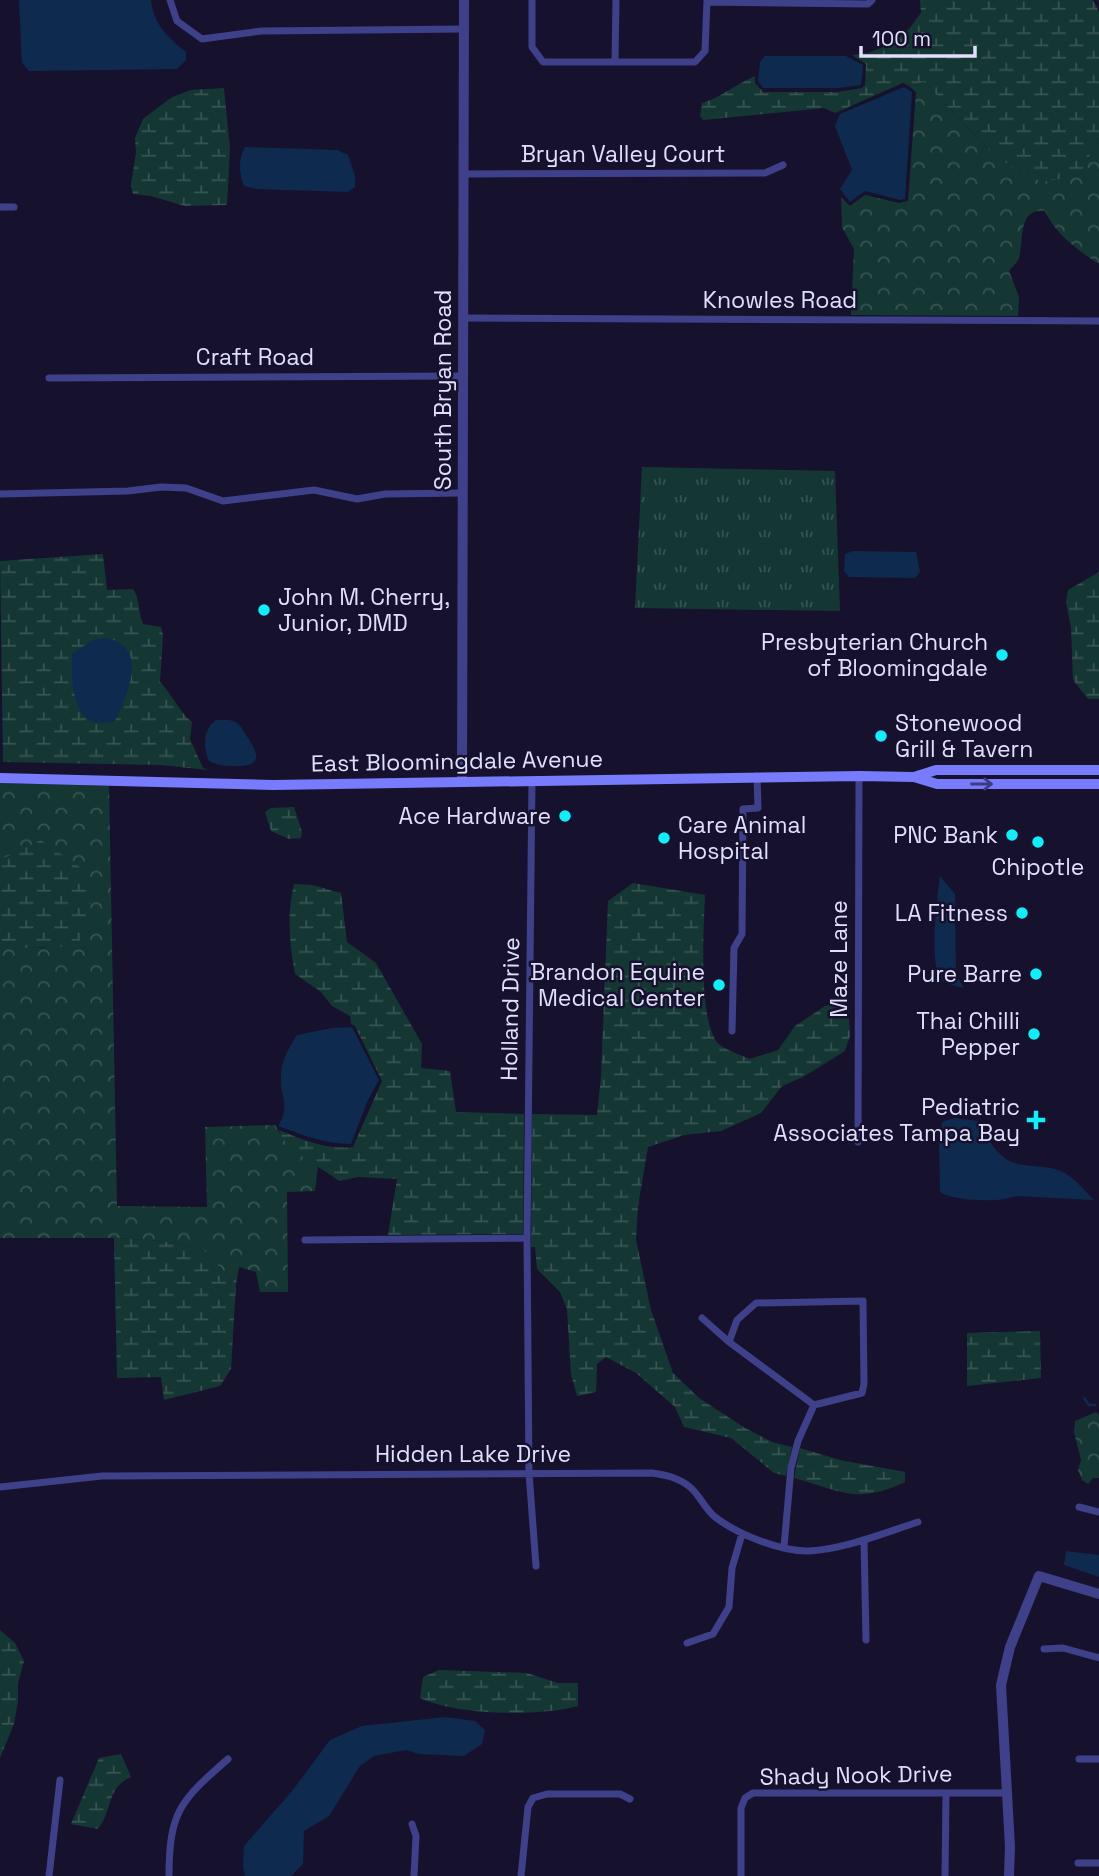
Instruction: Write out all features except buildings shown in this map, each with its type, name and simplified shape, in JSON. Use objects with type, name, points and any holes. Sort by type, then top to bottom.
[{"type":"main road","name":"East Bloomingdale Avenue","points":[[914,777],[936,770],[1099,771]]},
{"type":"main road","name":"East Bloomingdale Avenue","points":[[0,778],[195,784],[859,776],[914,777],[937,783],[1099,784]]},
{"type":"street","points":[[170,0],[177,21],[202,38],[262,31],[464,29]]},
{"type":"street","name":"South Bryan Road","points":[[462,781],[464,0]]},
{"type":"street","points":[[532,0],[532,47],[543,62],[695,62],[705,51],[707,1],[868,4],[873,0]]},
{"type":"street","points":[[615,62],[616,0]]},
{"type":"street","name":"Bryan Valley Court","points":[[463,174],[765,173],[783,166]]},
{"type":"street","points":[[0,207],[14,207]]},
{"type":"street","name":"Knowles Road","points":[[462,318],[1099,321]]},
{"type":"street","name":"Craft Road","points":[[49,378],[462,376]]},
{"type":"street","points":[[0,494],[128,491],[161,487],[187,488],[223,500],[314,491],[358,499],[385,494],[462,493]]},
{"type":"street","points":[[732,1031],[734,948],[742,934],[743,809],[758,808],[757,776]]},
{"type":"street","name":"Maze Lane","points":[[858,1142],[859,776]]},
{"type":"street","name":"Holland Drive","points":[[532,780],[527,1238],[528,1473],[536,1566]]},
{"type":"street","points":[[305,1240],[527,1238]]},
{"type":"street","points":[[729,1342],[737,1320],[756,1303],[863,1301],[862,1393],[814,1405]]},
{"type":"street","points":[[702,1318],[729,1342],[814,1405]]},
{"type":"street","points":[[784,1548],[791,1468],[798,1441],[814,1405]]},
{"type":"street","name":"Hidden Lake Drive","points":[[0,1487],[102,1476],[652,1473],[673,1477],[691,1488],[713,1516],[742,1534],[784,1548],[809,1551],[864,1540],[918,1522]]},
{"type":"street","points":[[1079,1507],[1099,1512]]},
{"type":"street","points":[[687,1643],[713,1634],[729,1607],[732,1568],[742,1534]]},
{"type":"street","points":[[864,1540],[866,1640]]},
{"type":"street","points":[[1009,1876],[1010,1855],[1000,1709],[1002,1675],[1010,1647],[1039,1576],[1099,1594]]},
{"type":"street","points":[[1044,1649],[1063,1648],[1099,1658]]},
{"type":"street","points":[[169,1876],[169,1842],[176,1816],[192,1790],[228,1759]]},
{"type":"street","points":[[1079,1759],[1099,1759]]},
{"type":"street","points":[[49,1876],[60,1780]]},
{"type":"street","points":[[945,1876],[946,1793]]},
{"type":"street","name":"Shady Nook Drive","points":[[741,1876],[741,1808],[749,1795],[1006,1793]]},
{"type":"street","points":[[521,1876],[528,1807],[533,1798],[547,1794],[620,1794],[630,1799]]},
{"type":"street","points":[[412,1824],[416,1836],[414,1876]]},
{"type":"street","points":[[1078,1863],[1099,1863]]},
{"type":"green space","points":[[920,0],[1093,0],[1099,12],[1099,138],[1080,175],[1042,182],[1016,170],[990,151],[924,82],[909,86],[903,83],[835,113],[824,108],[703,120],[700,116],[702,103],[755,76],[755,83],[763,92],[838,92],[862,88],[865,85],[866,64],[852,55],[868,53],[890,44],[909,29],[921,13]]},
{"type":"green space","points":[[924,82],[990,151],[1080,175],[1099,138],[1099,264],[1061,234],[1045,211],[1036,211],[1026,220],[1019,258],[1009,271],[1019,297],[1018,316],[851,315],[854,249],[842,227],[841,197],[850,206],[865,195],[899,203],[908,201],[916,92],[909,86]]},
{"type":"green space","points":[[224,88],[230,149],[227,205],[185,206],[133,194],[131,184],[136,153],[135,138],[143,119],[172,97],[191,90]]},
{"type":"green space","points":[[642,467],[835,471],[840,611],[635,608]]},
{"type":"green space","points":[[103,554],[107,590],[133,589],[143,624],[161,627],[163,635],[160,682],[192,722],[190,739],[203,768],[208,770],[161,765],[3,762],[0,561]]},
{"type":"green space","points":[[1099,572],[1099,699],[1088,699],[1073,680],[1071,628],[1066,602],[1068,590]]},
{"type":"green space","points":[[0,783],[109,786],[117,1206],[207,1207],[205,1127],[275,1125],[293,1148],[318,1165],[315,1191],[287,1192],[288,1292],[260,1292],[256,1272],[239,1267],[236,1285],[203,1249],[163,1241],[0,1238],[0,946],[45,948],[6,857],[0,860]]},
{"type":"green space","points":[[294,807],[302,832],[301,838],[289,839],[271,831],[265,812],[271,808]]},
{"type":"green space","points":[[41,840],[84,870],[92,915],[77,946],[0,946],[0,860]]},
{"type":"green space","points":[[633,883],[705,895],[703,950],[708,1018],[713,1035],[720,1045],[727,1049],[750,1059],[778,1050],[795,1026],[825,1006],[848,1000],[850,1036],[845,1051],[803,1077],[782,1086],[761,1113],[721,1131],[684,1135],[648,1147],[638,1206],[636,1240],[651,1310],[673,1373],[699,1398],[745,1428],[772,1442],[792,1447],[786,1476],[774,1473],[731,1438],[684,1427],[675,1407],[636,1373],[606,1357],[597,1364],[596,1392],[577,1396],[571,1374],[567,1309],[560,1292],[537,1269],[535,1247],[531,1247],[532,1114],[597,1115],[608,901]]},
{"type":"green space","points":[[294,884],[312,885],[341,893],[347,942],[376,963],[422,1044],[421,1068],[450,1071],[456,1112],[524,1114],[523,1234],[388,1235],[397,1179],[358,1177],[339,1181],[288,1145],[282,1137],[279,1130],[324,1146],[353,1147],[382,1081],[355,1026],[351,1024],[350,1016],[332,1006],[321,992],[295,974],[290,929]]},
{"type":"green space","points":[[114,1238],[163,1241],[203,1249],[236,1285],[231,1369],[220,1386],[164,1400],[161,1377],[117,1378]]},
{"type":"green space","points":[[1040,1331],[1041,1378],[967,1386],[967,1333]]},
{"type":"green space","points":[[1096,1412],[1099,1415],[1099,1478],[1093,1478],[1088,1484],[1082,1480],[1078,1470],[1081,1460],[1074,1432],[1075,1421]]},
{"type":"green space","points":[[800,1448],[840,1460],[905,1472],[905,1482],[874,1493],[849,1494],[794,1478]]},
{"type":"green space","points":[[0,1630],[15,1643],[24,1661],[18,1683],[14,1724],[0,1758]]},
{"type":"green space","points":[[439,1670],[527,1673],[558,1683],[578,1683],[578,1706],[542,1712],[498,1713],[454,1708],[420,1698],[423,1677]]},
{"type":"green space","points":[[121,1754],[131,1777],[117,1787],[98,1829],[71,1824],[99,1758]]},
{"type":"water","points":[[19,0],[151,0],[158,23],[186,52],[186,60],[177,69],[29,71],[22,63]]},
{"type":"water","points":[[765,56],[846,56],[863,65],[861,85],[838,88],[763,88],[758,81],[760,62]]},
{"type":"water","points":[[904,87],[912,92],[905,199],[865,191],[850,202],[840,189],[852,170],[835,126],[840,114]]},
{"type":"water","points":[[245,147],[337,150],[348,155],[355,176],[355,187],[348,192],[257,189],[244,186],[240,166]]},
{"type":"water","points":[[853,551],[916,552],[920,572],[915,578],[849,577],[844,571],[845,554]]},
{"type":"water","points":[[105,638],[119,643],[127,650],[132,672],[115,721],[101,723],[90,720],[82,713],[77,703],[72,679],[72,654],[91,641]]},
{"type":"water","points":[[216,720],[231,720],[240,726],[256,754],[254,762],[233,766],[209,761],[205,739]]},
{"type":"water","points":[[940,876],[955,894],[956,975],[964,988],[943,981],[936,968],[935,927]]},
{"type":"water","points":[[352,1027],[379,1080],[351,1144],[323,1141],[278,1126],[284,1113],[282,1065],[297,1035]]},
{"type":"water","points":[[954,1118],[978,1121],[993,1146],[1006,1159],[1021,1165],[1061,1171],[1075,1180],[1094,1200],[1015,1196],[999,1200],[977,1200],[940,1192],[939,1140],[942,1122]]},
{"type":"water","points":[[1066,1551],[1099,1555],[1099,1577],[1064,1565]]},
{"type":"water","points":[[445,1717],[475,1721],[485,1730],[482,1744],[464,1756],[419,1754],[406,1750],[374,1756],[360,1766],[329,1816],[304,1831],[303,1864],[291,1876],[245,1876],[244,1846],[292,1791],[330,1740],[362,1726]]},
{"type":"waterway","points":[[1084,1398],[1089,1405],[1095,1405]]},
{"type":"place","name":"John M. Cherry, Junior, DMD","points":[[264,610]]},
{"type":"place","name":"Presbyterian Church of Bloomingdale","points":[[1002,655]]},
{"type":"place","name":"Stonewood Grill & Tavern","points":[[881,736]]},
{"type":"place","name":"Ace Hardware","points":[[565,816]]},
{"type":"place","name":"PNC Bank","points":[[1012,835]]},
{"type":"place","name":"Care Animal Hospital","points":[[664,838]]},
{"type":"place","name":"Chipotle","points":[[1038,842]]},
{"type":"place","name":"LA Fitness","points":[[1022,913]]},
{"type":"place","name":"Pure Barre","points":[[1036,974]]},
{"type":"place","name":"Brandon Equine Medical Center","points":[[719,985]]},
{"type":"place","name":"Thai Chilli Pepper","points":[[1034,1034]]},
{"type":"place","name":"Pediatric Associates Tampa Bay","points":[[1036,1120]]}]
